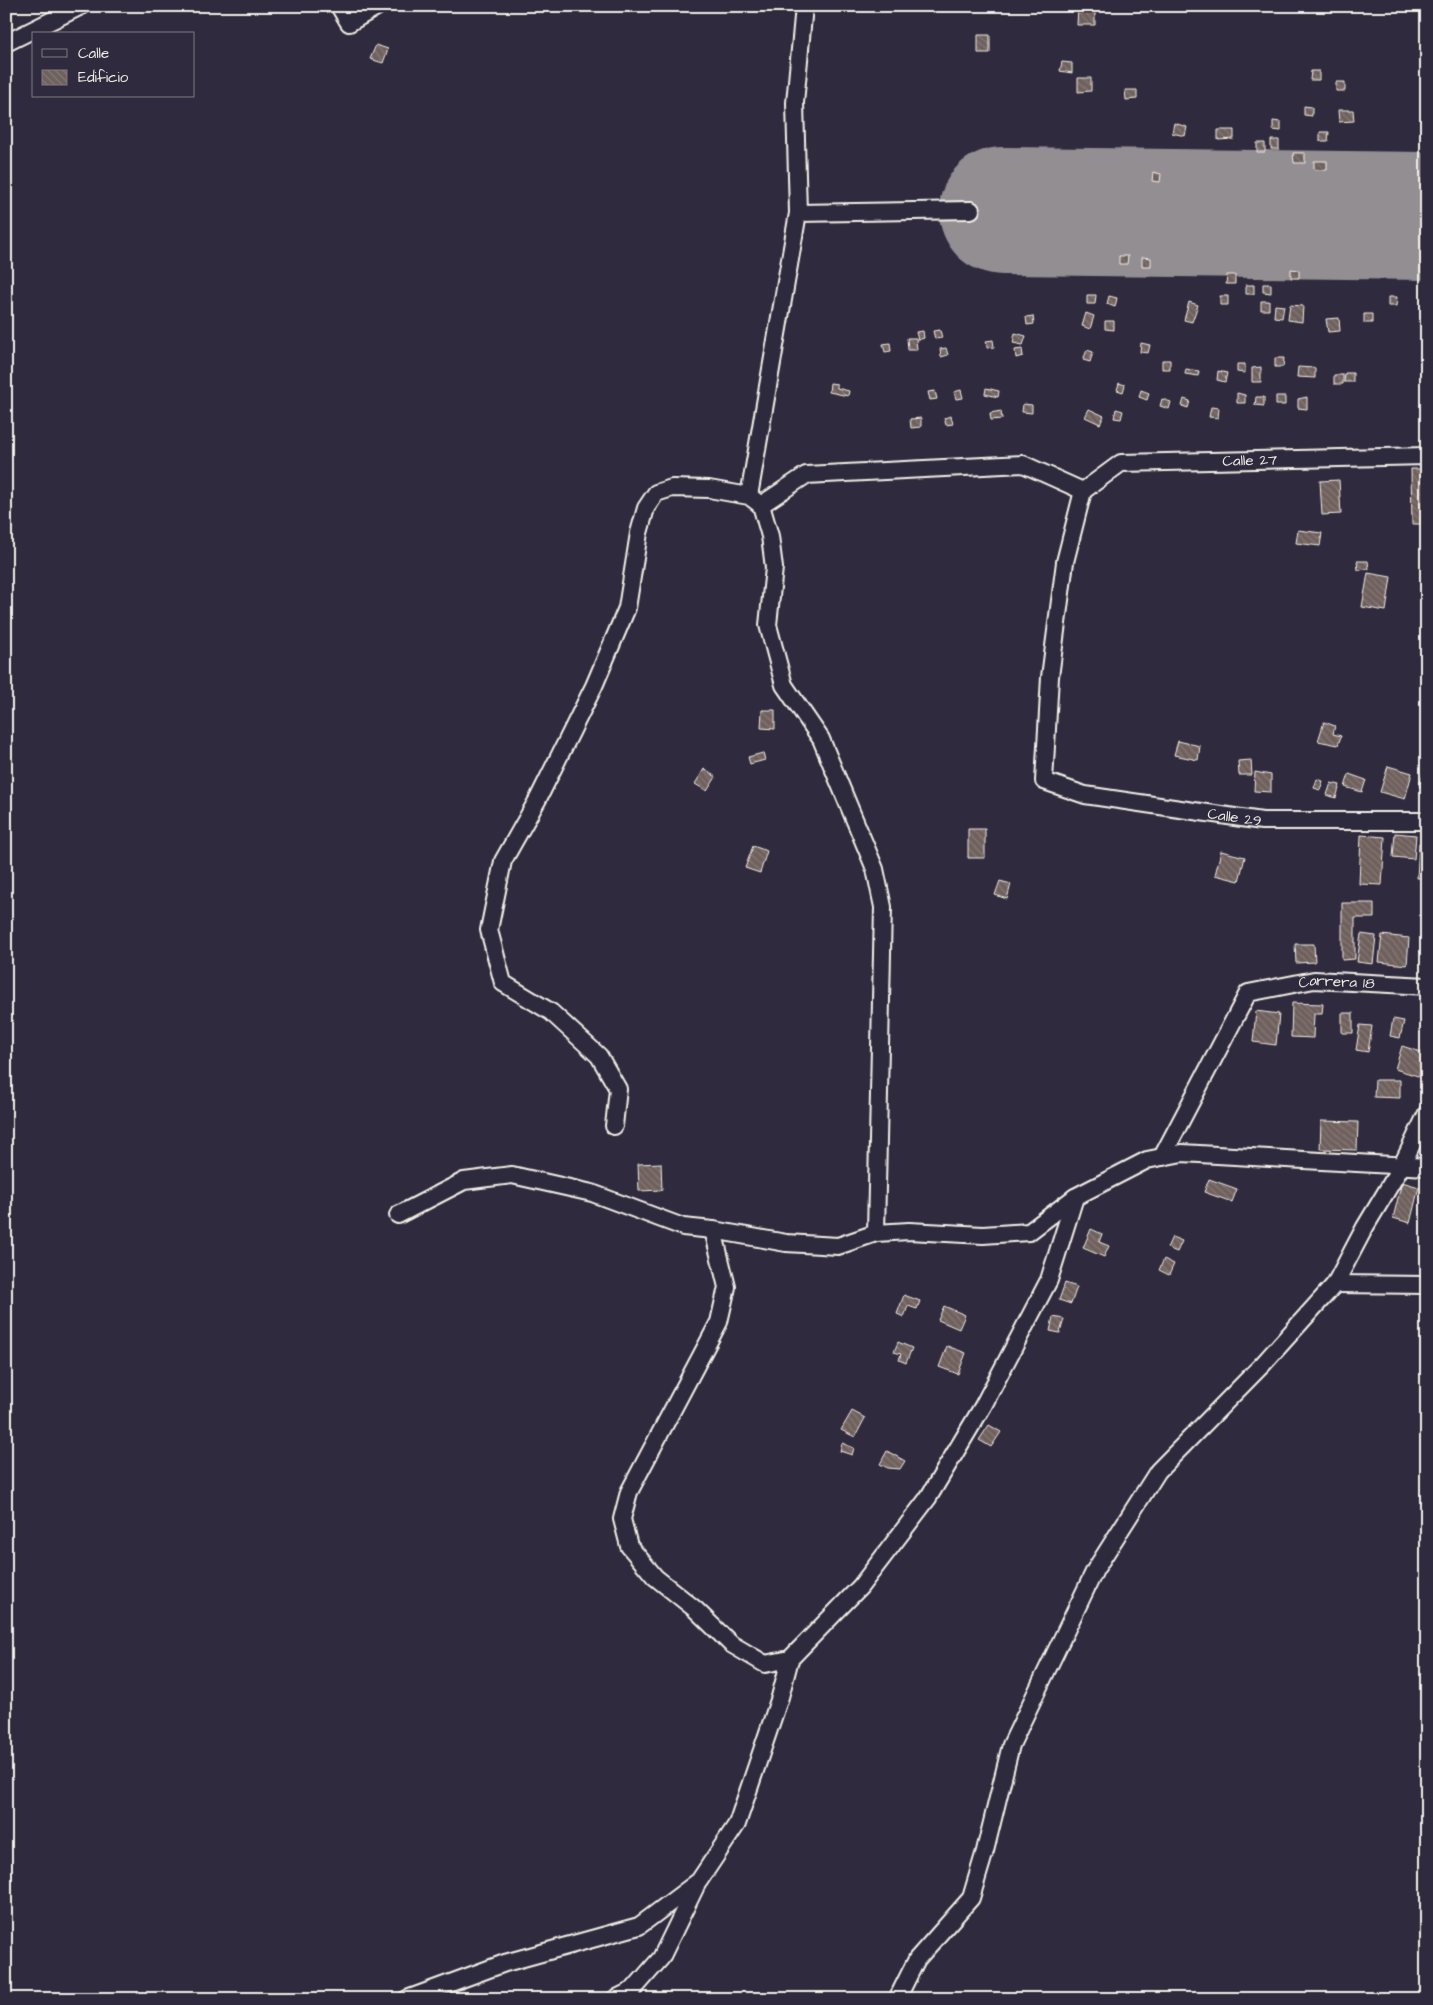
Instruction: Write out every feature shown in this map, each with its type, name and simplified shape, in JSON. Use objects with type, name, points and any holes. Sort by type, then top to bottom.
[{"type":"street","points":[[6,43],[81,6]]},
{"type":"street","points":[[339,6],[349,23],[378,6]]},
{"type":"street","points":[[804,6],[795,103],[798,213],[755,500],[770,536],[774,568],[768,625],[784,685],[821,739],[875,870],[883,907],[876,1233]]},
{"type":"street","points":[[798,213],[971,210]]},
{"type":"street","name":"Calle 27","points":[[1082,491],[1121,463],[1427,456]]},
{"type":"street","points":[[614,1126],[618,1089],[599,1056],[551,1012],[503,983],[489,930],[503,862],[538,799],[594,686],[627,608],[639,533],[646,508],[656,493],[672,488],[709,489],[755,500],[806,475],[1023,464],[1082,491]]},
{"type":"street","name":"Calle 29","points":[[1082,491],[1065,562],[1050,678],[1044,781],[1085,795],[1262,820],[1427,821]]},
{"type":"street","name":"Carrera 18","points":[[1162,1157],[1248,993],[1314,980],[1427,986]]},
{"type":"street","points":[[897,1999],[917,1959],[971,1898],[985,1851],[1011,1745],[1095,1570],[1158,1471],[1263,1364],[1335,1284],[1365,1227],[1401,1167],[1427,1113]]},
{"type":"street","points":[[398,1215],[464,1182],[512,1175],[592,1193],[683,1227],[713,1230],[786,1243],[838,1246],[876,1233],[909,1231],[983,1235],[1029,1232],[1075,1197],[1147,1160],[1182,1153],[1427,1167]]},
{"type":"street","points":[[615,1999],[633,1990],[661,1958],[699,1881],[738,1824],[780,1698],[790,1659],[860,1587],[928,1498],[984,1406],[1049,1280],[1075,1197]]},
{"type":"street","points":[[713,1230],[727,1287],[719,1322],[629,1492],[622,1519],[628,1546],[655,1577],[695,1609],[731,1644],[765,1664],[790,1659]]},
{"type":"street","points":[[1335,1284],[1427,1284]]},
{"type":"street","points":[[407,1999],[505,1964],[639,1926],[699,1881]]},
{"type":"building","points":[[1078,6],[1095,6],[1095,25],[1077,25]]},
{"type":"building","points":[[978,35],[990,35],[990,53],[978,53]]},
{"type":"building","points":[[376,45],[388,49],[383,63],[370,59]]},
{"type":"building","points":[[1062,62],[1072,63],[1072,73],[1060,71]]},
{"type":"building","points":[[1311,71],[1319,71],[1319,80],[1310,80]]},
{"type":"building","points":[[1078,78],[1091,78],[1091,91],[1078,92]]},
{"type":"building","points":[[1336,82],[1345,82],[1345,91],[1336,91]]},
{"type":"building","points":[[1125,90],[1137,90],[1137,99],[1126,100]]},
{"type":"building","points":[[1304,106],[1312,107],[1312,116],[1304,115]]},
{"type":"building","points":[[1338,110],[1353,110],[1354,121],[1339,122]]},
{"type":"building","points":[[1273,121],[1281,122],[1281,131],[1273,130]]},
{"type":"building","points":[[1174,123],[1187,127],[1185,136],[1172,133]]},
{"type":"building","points":[[1218,130],[1234,130],[1234,139],[1218,140]]},
{"type":"building","points":[[1320,132],[1329,132],[1328,141],[1320,141]]},
{"type":"building","points":[[1271,140],[1279,140],[1279,149],[1271,149]]},
{"type":"building","points":[[1257,143],[1265,143],[1265,152],[1257,152]]},
{"type":"building","points":[[1293,153],[1305,153],[1305,163],[1294,163]]},
{"type":"building","points":[[1314,161],[1327,161],[1327,170],[1314,170]]},
{"type":"building","points":[[1153,172],[1161,174],[1160,182],[1152,181]]},
{"type":"building","points":[[1119,256],[1128,256],[1127,264],[1119,264]]},
{"type":"building","points":[[1142,257],[1151,258],[1151,266],[1142,266]]},
{"type":"building","points":[[1291,269],[1299,270],[1299,278],[1291,278]]},
{"type":"building","points":[[1227,275],[1235,275],[1235,284],[1226,284]]},
{"type":"building","points":[[1263,284],[1271,284],[1271,293],[1263,292]]},
{"type":"building","points":[[1246,285],[1254,285],[1254,294],[1246,294]]},
{"type":"building","points":[[1087,295],[1096,295],[1095,304],[1087,304]]},
{"type":"building","points":[[1109,296],[1117,298],[1115,307],[1107,304]]},
{"type":"building","points":[[1220,296],[1228,296],[1228,305],[1220,305]]},
{"type":"building","points":[[1388,297],[1397,297],[1396,306],[1388,306]]},
{"type":"building","points":[[1261,301],[1269,301],[1269,310],[1261,310]]},
{"type":"building","points":[[1189,302],[1198,305],[1192,322],[1184,320]]},
{"type":"building","points":[[1275,305],[1284,306],[1282,318],[1274,317]]},
{"type":"building","points":[[1290,305],[1303,306],[1302,322],[1288,320]]},
{"type":"building","points":[[1086,313],[1094,316],[1090,329],[1082,326]]},
{"type":"building","points":[[1364,314],[1372,314],[1372,323],[1364,323]]},
{"type":"building","points":[[1033,316],[1034,324],[1027,325],[1026,317]]},
{"type":"building","points":[[1339,318],[1340,331],[1328,332],[1326,319]]},
{"type":"building","points":[[1105,321],[1114,321],[1114,330],[1105,329]]},
{"type":"building","points":[[940,330],[942,338],[935,339],[933,331]]},
{"type":"building","points":[[923,331],[924,338],[918,340],[916,332]]},
{"type":"building","points":[[1015,333],[1026,336],[1023,345],[1013,343]]},
{"type":"building","points":[[907,338],[916,338],[917,350],[908,350]]},
{"type":"building","points":[[993,340],[994,347],[987,348],[986,341]]},
{"type":"building","points":[[890,343],[891,351],[885,352],[883,344]]},
{"type":"building","points":[[1141,343],[1150,345],[1148,353],[1140,352]]},
{"type":"building","points":[[946,348],[948,355],[941,357],[940,349]]},
{"type":"building","points":[[1022,349],[1023,356],[1016,358],[1015,350]]},
{"type":"building","points":[[1087,350],[1093,352],[1090,362],[1083,360]]},
{"type":"building","points":[[1275,358],[1284,358],[1283,367],[1275,367]]},
{"type":"building","points":[[1162,360],[1170,360],[1170,369],[1162,369]]},
{"type":"building","points":[[1237,364],[1245,364],[1245,373],[1237,372]]},
{"type":"building","points":[[1261,367],[1261,382],[1252,382],[1252,368]]},
{"type":"building","points":[[1298,367],[1315,368],[1315,378],[1297,377]]},
{"type":"building","points":[[1186,369],[1199,371],[1198,376],[1185,374]]},
{"type":"building","points":[[1218,371],[1227,373],[1225,382],[1217,380]]},
{"type":"building","points":[[1345,373],[1353,373],[1353,382],[1344,382]]},
{"type":"building","points":[[1334,375],[1343,375],[1343,384],[1334,384]]},
{"type":"building","points":[[830,383],[837,384],[837,388],[849,391],[848,396],[829,392]]},
{"type":"building","points":[[1119,383],[1125,385],[1123,392],[1117,390]]},
{"type":"building","points":[[986,388],[999,391],[998,397],[985,394]]},
{"type":"building","points":[[961,390],[963,398],[956,399],[954,392]]},
{"type":"building","points":[[1141,390],[1149,393],[1147,400],[1139,397]]},
{"type":"building","points":[[935,391],[937,399],[930,400],[928,392]]},
{"type":"building","points":[[1237,393],[1245,395],[1245,403],[1237,403]]},
{"type":"building","points":[[1276,396],[1285,396],[1285,405],[1276,405]]},
{"type":"building","points":[[1256,397],[1264,397],[1264,406],[1255,405]]},
{"type":"building","points":[[1307,397],[1307,409],[1298,408],[1298,399]]},
{"type":"building","points":[[1162,399],[1171,402],[1169,409],[1160,406]]},
{"type":"building","points":[[1184,399],[1190,401],[1188,408],[1182,406]]},
{"type":"building","points":[[1023,404],[1032,405],[1032,413],[1022,412]]},
{"type":"building","points":[[1211,407],[1219,408],[1218,418],[1209,417]]},
{"type":"building","points":[[1089,409],[1104,416],[1100,424],[1085,417]]},
{"type":"building","points":[[1116,409],[1123,411],[1121,419],[1114,418]]},
{"type":"building","points":[[1001,411],[1002,419],[991,420],[990,413]]},
{"type":"building","points":[[951,416],[953,424],[946,425],[944,418]]},
{"type":"building","points":[[921,418],[921,427],[911,428],[910,419]]},
{"type":"building","points":[[1411,469],[1427,469],[1427,524],[1412,524]]},
{"type":"building","points":[[1339,480],[1341,514],[1322,515],[1320,481]]},
{"type":"building","points":[[1298,530],[1322,533],[1320,546],[1296,543]]},
{"type":"building","points":[[1357,561],[1368,561],[1369,569],[1358,570]]},
{"type":"building","points":[[1368,573],[1391,577],[1386,611],[1362,607]]},
{"type":"building","points":[[762,710],[775,710],[775,729],[761,728]]},
{"type":"building","points":[[1324,722],[1335,726],[1333,734],[1341,736],[1338,745],[1318,741]]},
{"type":"building","points":[[1178,741],[1200,746],[1198,760],[1174,755]]},
{"type":"building","points":[[763,753],[765,760],[750,764],[748,757]]},
{"type":"building","points":[[1251,760],[1252,775],[1239,775],[1238,761]]},
{"type":"building","points":[[1427,762],[1427,789],[1419,786]]},
{"type":"building","points":[[1388,766],[1412,773],[1405,799],[1380,792]]},
{"type":"building","points":[[704,769],[716,777],[707,791],[695,784]]},
{"type":"building","points":[[1255,772],[1271,775],[1271,792],[1254,791]]},
{"type":"building","points":[[1349,774],[1366,780],[1362,792],[1345,787]]},
{"type":"building","points":[[1317,779],[1323,781],[1320,790],[1314,788]]},
{"type":"building","points":[[1331,783],[1340,785],[1336,798],[1327,795]]},
{"type":"building","points":[[968,829],[985,829],[985,858],[968,858]]},
{"type":"building","points":[[1395,833],[1416,835],[1414,859],[1393,857]]},
{"type":"building","points":[[1361,835],[1385,837],[1382,885],[1359,884]]},
{"type":"building","points":[[1419,843],[1427,843],[1427,878],[1417,878]]},
{"type":"building","points":[[753,846],[767,851],[760,873],[745,868]]},
{"type":"building","points":[[1221,851],[1245,857],[1239,881],[1215,875]]},
{"type":"building","points":[[1000,881],[1011,884],[1007,899],[995,895]]},
{"type":"building","points":[[1342,903],[1374,903],[1374,918],[1355,918],[1355,959],[1342,960]]},
{"type":"building","points":[[1361,934],[1376,936],[1373,964],[1357,962]]},
{"type":"building","points":[[1382,935],[1409,938],[1407,965],[1379,962]]},
{"type":"building","points":[[1295,944],[1314,944],[1315,962],[1296,963]]},
{"type":"building","points":[[1292,1003],[1323,1004],[1322,1014],[1314,1014],[1313,1038],[1291,1037]]},
{"type":"building","points":[[1256,1011],[1279,1014],[1276,1045],[1253,1042]]},
{"type":"building","points":[[1342,1013],[1353,1013],[1353,1033],[1342,1033]]},
{"type":"building","points":[[1393,1019],[1404,1021],[1400,1038],[1390,1036]]},
{"type":"building","points":[[1360,1025],[1372,1026],[1368,1052],[1356,1050]]},
{"type":"building","points":[[1402,1046],[1424,1053],[1421,1064],[1424,1066],[1421,1077],[1395,1069]]},
{"type":"building","points":[[1375,1080],[1400,1080],[1400,1098],[1374,1097]]},
{"type":"building","points":[[1321,1121],[1358,1122],[1357,1150],[1320,1149]]},
{"type":"building","points":[[661,1163],[662,1190],[639,1191],[638,1164]]},
{"type":"building","points":[[1209,1179],[1237,1189],[1232,1202],[1204,1192]]},
{"type":"building","points":[[1402,1182],[1419,1187],[1410,1223],[1393,1218]]},
{"type":"building","points":[[1091,1229],[1102,1234],[1099,1242],[1109,1246],[1104,1257],[1083,1248]]},
{"type":"building","points":[[1172,1237],[1182,1241],[1177,1252],[1167,1248]]},
{"type":"building","points":[[1164,1259],[1174,1264],[1169,1275],[1159,1270]]},
{"type":"building","points":[[1065,1283],[1077,1287],[1071,1304],[1059,1300]]},
{"type":"building","points":[[904,1295],[920,1301],[917,1309],[908,1306],[904,1317],[897,1314]]},
{"type":"building","points":[[944,1306],[965,1315],[959,1329],[938,1320]]},
{"type":"building","points":[[1053,1317],[1064,1319],[1060,1333],[1050,1331]]},
{"type":"building","points":[[898,1342],[912,1348],[906,1363],[899,1360],[901,1354],[894,1352]]},
{"type":"building","points":[[947,1346],[966,1353],[958,1374],[939,1367]]},
{"type":"building","points":[[852,1411],[865,1418],[855,1437],[841,1430]]},
{"type":"building","points":[[989,1425],[1001,1432],[991,1447],[979,1440]]},
{"type":"building","points":[[842,1443],[854,1448],[852,1455],[840,1451]]},
{"type":"building","points":[[887,1451],[905,1461],[900,1469],[888,1468],[880,1464]]},
{"type":"runway","points":[[1003,211],[1427,216]]}]
